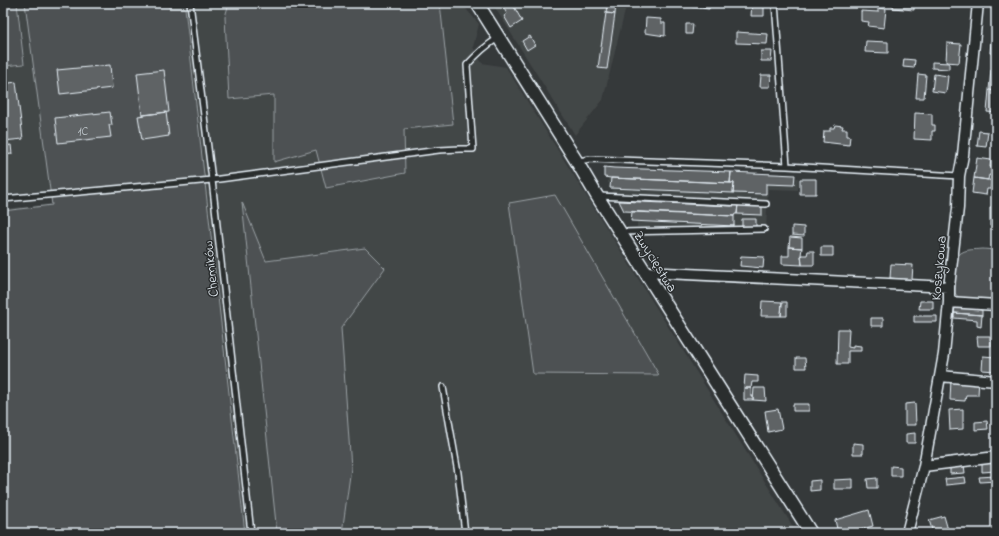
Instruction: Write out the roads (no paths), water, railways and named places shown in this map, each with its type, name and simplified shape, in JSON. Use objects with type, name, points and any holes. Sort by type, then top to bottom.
[{"type":"street","name":"Zwycięstwa","points":[[477,3],[645,272],[812,533]]},
{"type":"street","name":"Koszykowa","points":[[907,533],[924,466],[944,354],[949,287],[958,208],[959,176],[963,155],[978,3]]},
{"type":"street","points":[[645,272],[949,287]]},
{"type":"street","points":[[949,302],[996,305]]},
{"type":"street","points":[[940,376],[996,381]]},
{"type":"street","points":[[924,466],[996,457]]},
{"type":"lane","name":"Chemików","points":[[190,3],[212,180],[251,533]]},
{"type":"lane","points":[[776,3],[786,166]]},
{"type":"lane","points":[[3,199],[212,180],[440,150],[473,149],[467,65],[474,57],[499,37]]},
{"type":"lane","points":[[577,162],[591,159],[786,166],[959,176]]},
{"type":"lane","points":[[597,196],[766,204]]},
{"type":"lane","points":[[621,232],[764,229]]},
{"type":"lane","points":[[443,387],[458,473],[465,533]]}]
